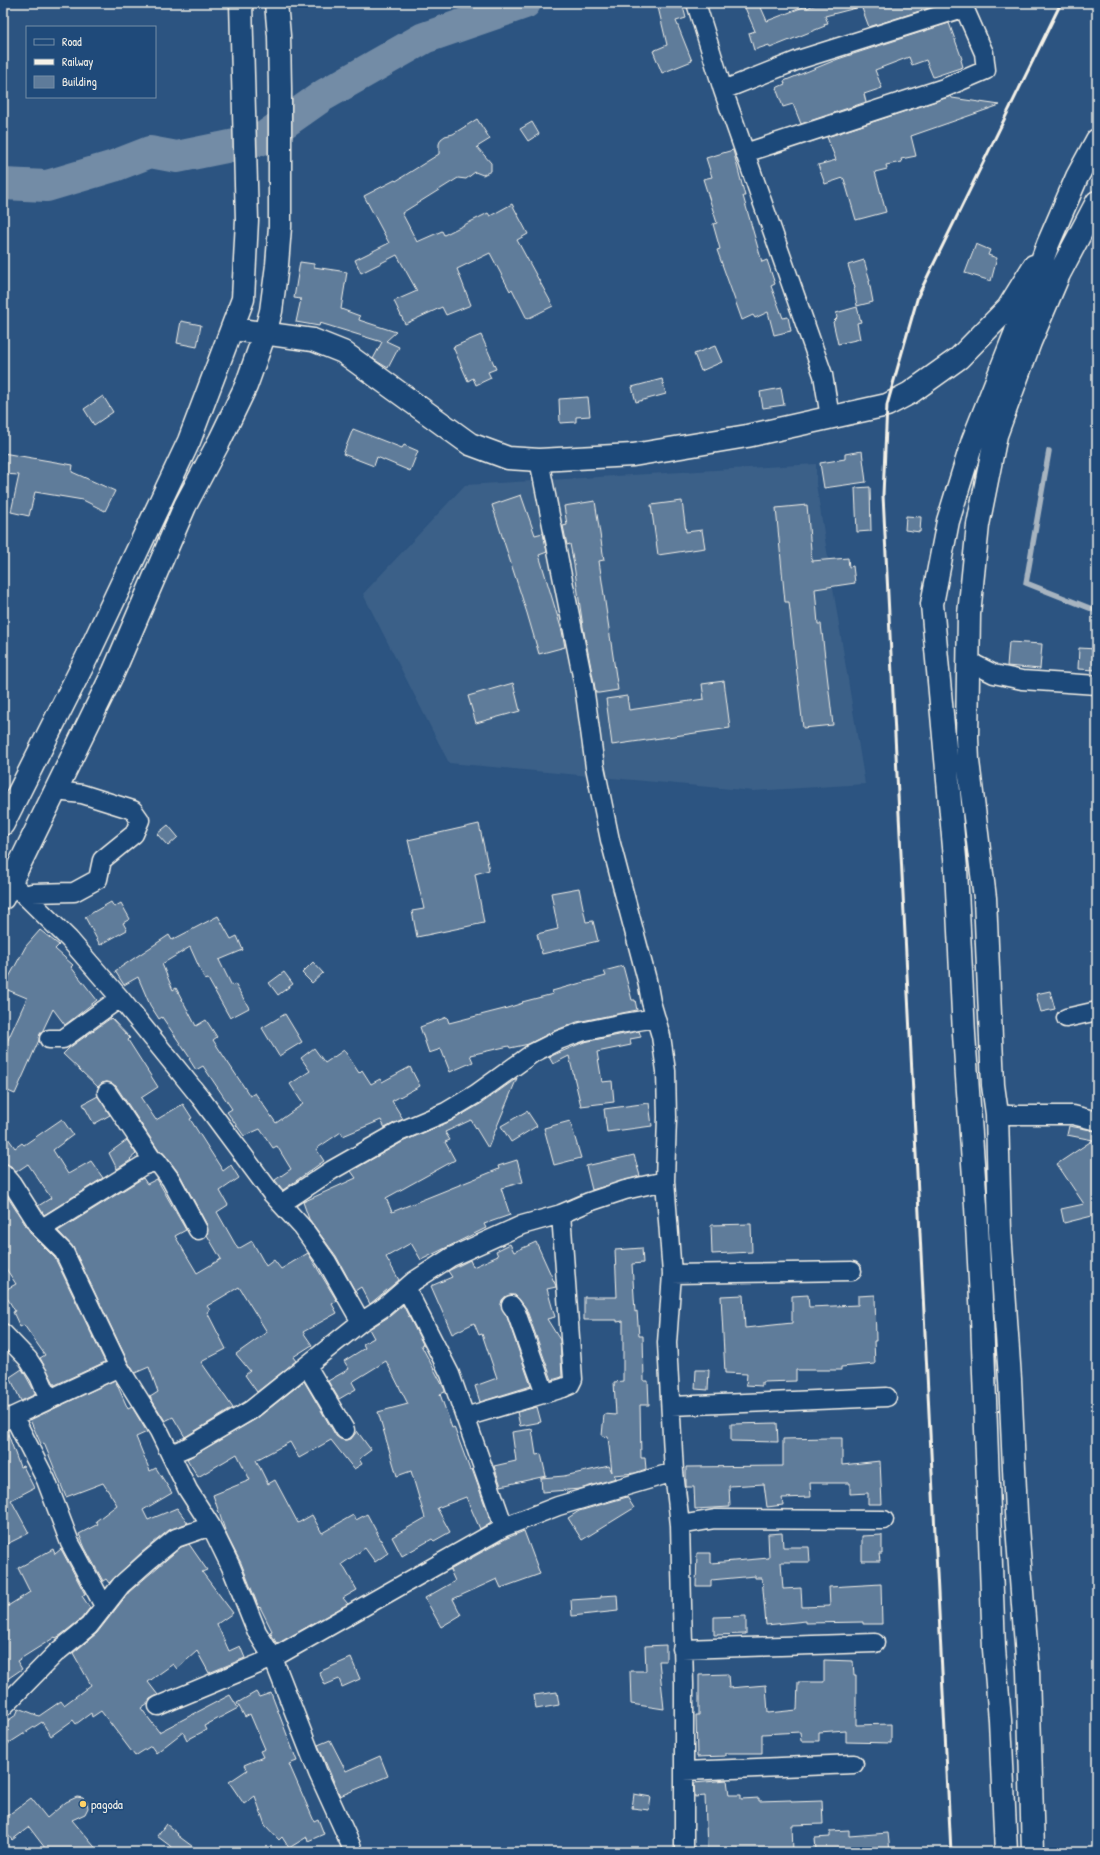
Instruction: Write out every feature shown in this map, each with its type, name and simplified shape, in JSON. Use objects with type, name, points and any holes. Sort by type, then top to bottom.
[{"type":"main road","points":[[3,824],[87,657],[189,441],[233,329],[243,299],[247,220],[241,3]]},
{"type":"main road","points":[[13,892],[56,791],[114,671],[186,506],[246,386],[265,333],[271,311],[280,227],[281,182],[279,36],[276,3]]},
{"type":"main road","points":[[1006,1852],[1000,1720],[994,1649],[977,1221],[964,1034],[956,869],[932,604],[948,521],[973,440],[1015,334],[1048,244],[1077,177],[1097,140]]},
{"type":"main road","points":[[1033,1852],[1028,1671],[1016,1512],[1010,1379],[1000,1231],[997,1114],[993,1085],[985,898],[968,761],[970,614],[978,525],[996,435],[1030,342],[1060,274],[1097,202]]},
{"type":"main road","points":[[233,329],[313,340],[344,352],[470,444],[508,458],[539,460],[633,455],[747,436],[886,405],[910,393],[959,358],[1008,308],[1048,244]]},
{"type":"street","points":[[696,3],[723,90],[823,375],[830,417]]},
{"type":"street","points":[[723,90],[801,59],[960,10],[966,12],[984,53],[986,70],[944,88],[745,153]]},
{"type":"street","points":[[539,460],[584,686],[595,767],[610,840],[647,980],[650,1002],[661,1036],[666,1071],[667,1117],[665,1181],[672,1274],[668,1343],[674,1472],[680,1525],[684,1852]]},
{"type":"street","points":[[970,662],[994,674],[1022,680],[1097,685]]},
{"type":"street","points":[[13,892],[74,892],[98,879],[102,860],[134,834],[140,820],[133,810],[82,794],[56,791]]},
{"type":"street","points":[[13,892],[69,939],[120,998],[200,1097],[239,1152],[281,1204],[303,1228],[327,1262],[361,1322]]},
{"type":"street","points":[[49,1039],[63,1039],[120,998]]},
{"type":"street","points":[[1066,1018],[1097,1011]]},
{"type":"street","points":[[281,1204],[332,1170],[399,1132],[446,1112],[476,1094],[533,1053],[559,1040],[581,1032],[656,1018]]},
{"type":"street","points":[[107,1092],[154,1162]]},
{"type":"street","points":[[997,1114],[1073,1115],[1097,1121]]},
{"type":"street","points":[[41,1229],[142,1166],[157,1161],[162,1167],[198,1230]]},
{"type":"street","points":[[3,1172],[41,1229],[64,1252],[119,1367],[142,1401],[171,1454],[188,1490],[211,1526],[231,1568],[257,1632],[273,1658],[318,1773],[354,1852]]},
{"type":"street","points":[[171,1454],[190,1446],[251,1410],[361,1322],[384,1307],[406,1288],[451,1257],[522,1225],[561,1214],[589,1202],[625,1190],[665,1181]]},
{"type":"street","points":[[465,1417],[570,1385],[573,1379],[561,1214]]},
{"type":"street","points":[[672,1274],[852,1270]]},
{"type":"street","points":[[406,1288],[450,1374],[504,1527]]},
{"type":"street","points":[[511,1305],[516,1312],[545,1393]]},
{"type":"street","points":[[3,1333],[28,1359],[49,1399]]},
{"type":"street","points":[[307,1366],[345,1430]]},
{"type":"street","points":[[104,1606],[70,1543],[46,1480],[8,1419],[119,1367]]},
{"type":"street","points":[[671,1406],[887,1397]]},
{"type":"street","points":[[158,1706],[273,1658],[504,1527],[558,1506],[674,1472]]},
{"type":"street","points":[[680,1525],[715,1519],[884,1520]]},
{"type":"street","points":[[3,1707],[56,1653],[89,1626],[121,1585],[176,1538],[211,1526]]},
{"type":"street","points":[[682,1649],[876,1644]]},
{"type":"street","points":[[684,1771],[854,1764]]},
{"type":"shaded area","points":[[816,464],[816,484],[865,784],[753,791],[449,763],[363,594],[465,485]]},
{"type":"building","points":[[657,3],[682,3],[686,18],[676,21],[692,61],[662,73],[653,51],[667,45]]},
{"type":"building","points":[[743,3],[759,3],[767,21],[806,6],[807,8],[819,3],[855,3],[856,8],[825,16],[828,23],[824,24],[825,26],[770,48],[769,45],[754,50],[749,33],[755,31]]},
{"type":"building","points":[[860,3],[942,3],[942,4],[869,27]]},
{"type":"building","points":[[949,23],[962,59],[963,67],[933,77],[926,60],[912,65],[909,57],[875,70],[882,88],[864,94],[866,102],[801,124],[793,104],[783,107],[776,88],[785,84],[784,81],[838,59]]},
{"type":"building","points":[[951,96],[952,98],[1000,105],[911,136],[916,156],[901,159],[902,162],[886,165],[887,169],[875,172],[886,212],[856,220],[844,179],[843,178],[825,184],[818,165],[836,160],[827,137]]},
{"type":"building","points":[[477,119],[490,139],[477,147],[491,163],[491,171],[483,175],[475,172],[466,179],[458,178],[402,213],[417,242],[442,231],[444,235],[488,213],[490,216],[512,204],[528,234],[517,240],[553,306],[527,319],[512,289],[510,291],[490,253],[457,269],[471,305],[446,315],[442,307],[405,324],[394,301],[417,291],[397,255],[361,273],[355,260],[389,243],[364,196],[395,180],[396,181],[439,154],[439,144],[441,139],[445,136],[453,134]]},
{"type":"building","points":[[532,122],[539,134],[528,141],[520,129]]},
{"type":"building","points":[[733,150],[745,196],[743,196],[762,262],[767,260],[775,284],[771,286],[783,318],[788,317],[791,331],[774,335],[768,312],[755,318],[753,315],[742,320],[717,250],[720,249],[713,224],[717,223],[703,179],[712,177],[706,158]]},
{"type":"building","points":[[976,244],[990,250],[988,255],[997,258],[991,281],[965,273]]},
{"type":"building","points":[[864,260],[870,281],[873,302],[857,306],[855,288],[848,265]]},
{"type":"building","points":[[300,262],[314,264],[314,267],[347,272],[341,309],[360,316],[359,320],[396,332],[386,341],[399,347],[388,368],[373,359],[382,342],[320,323],[319,326],[296,322],[301,299],[294,298]]},
{"type":"building","points":[[857,307],[861,322],[857,323],[860,339],[838,344],[833,322],[837,318],[836,313]]},
{"type":"building","points":[[181,321],[201,325],[197,347],[177,343]]},
{"type":"building","points":[[481,335],[496,369],[488,372],[491,378],[476,385],[473,378],[468,381],[453,347]]},
{"type":"building","points":[[715,346],[722,362],[701,371],[694,354]]},
{"type":"building","points":[[662,379],[666,394],[636,402],[632,387]]},
{"type":"building","points":[[781,388],[784,405],[763,408],[760,392]]},
{"type":"building","points":[[103,396],[113,412],[94,425],[84,409]]},
{"type":"building","points":[[588,397],[590,416],[576,417],[576,422],[560,423],[559,399]]},
{"type":"building","points":[[353,429],[402,448],[404,445],[418,451],[410,471],[377,457],[374,466],[343,454]]},
{"type":"building","points":[[862,451],[866,482],[824,488],[820,463],[845,459],[845,454]]},
{"type":"building","points":[[3,453],[73,465],[72,472],[115,491],[105,511],[83,500],[35,492],[29,516],[11,512],[19,475],[3,474]]},
{"type":"building","points":[[870,487],[871,531],[857,532],[855,488]]},
{"type":"building","points":[[521,495],[535,535],[543,533],[547,552],[539,555],[562,631],[565,647],[539,654],[492,505]]},
{"type":"building","points":[[595,501],[604,560],[599,561],[618,690],[599,693],[596,693],[583,627],[570,544],[567,545],[563,526],[567,525],[564,506]]},
{"type":"building","points":[[682,501],[686,532],[702,530],[705,548],[658,555],[651,505]]},
{"type":"building","points":[[807,505],[812,561],[848,558],[849,567],[853,566],[855,583],[815,589],[818,624],[821,624],[833,725],[803,728],[789,602],[785,602],[776,508]]},
{"type":"building","points":[[906,516],[921,517],[920,532],[905,530]]},
{"type":"building","points":[[1009,642],[1042,644],[1040,669],[1007,666]]},
{"type":"building","points":[[1079,648],[1097,649],[1097,670],[1078,669]]},
{"type":"building","points":[[724,681],[730,728],[612,745],[606,699],[627,696],[629,710],[704,699],[702,684]]},
{"type":"building","points":[[513,683],[520,711],[476,723],[468,696]]},
{"type":"building","points":[[479,824],[489,870],[475,874],[484,923],[417,937],[412,911],[424,909],[408,840]]},
{"type":"building","points":[[168,825],[178,837],[168,846],[157,834]]},
{"type":"building","points":[[579,888],[586,922],[593,921],[598,941],[542,954],[537,934],[558,929],[551,893]]},
{"type":"building","points":[[111,902],[114,907],[121,903],[130,919],[123,923],[127,930],[100,945],[85,917]]},
{"type":"building","points":[[218,916],[231,939],[237,936],[243,950],[219,960],[232,986],[235,984],[249,1008],[230,1018],[208,979],[205,980],[190,947],[162,964],[173,990],[176,988],[196,1026],[206,1020],[217,1037],[213,1040],[250,1096],[255,1093],[276,1123],[303,1104],[290,1084],[310,1071],[301,1058],[314,1048],[325,1063],[344,1050],[359,1073],[362,1070],[371,1084],[380,1079],[382,1082],[410,1067],[420,1086],[392,1101],[403,1119],[385,1128],[381,1120],[343,1136],[341,1132],[316,1149],[324,1161],[283,1190],[275,1180],[291,1169],[277,1146],[273,1148],[260,1129],[244,1136],[227,1112],[232,1109],[203,1066],[196,1070],[189,1059],[190,1058],[162,1017],[159,1019],[150,1005],[138,977],[124,985],[115,971],[169,935],[172,940]]},
{"type":"building","points":[[40,930],[59,945],[55,949],[73,965],[71,967],[97,1000],[65,1025],[53,1009],[40,1034],[39,1040],[15,1094],[3,1089],[3,1058],[8,1047],[5,1046],[27,998],[3,988],[26,946]]},
{"type":"building","points":[[313,962],[323,973],[312,983],[302,973]]},
{"type":"building","points":[[623,966],[632,1000],[635,1000],[637,1010],[577,1022],[554,1031],[529,1044],[510,1048],[509,1046],[470,1055],[473,1062],[450,1072],[441,1049],[429,1053],[420,1027],[447,1017],[449,1023],[504,1009],[523,1003],[522,1002],[553,994],[552,991],[606,976],[604,971]]},
{"type":"building","points":[[284,972],[293,984],[278,995],[269,983]]},
{"type":"building","points":[[1050,991],[1055,1009],[1041,1012],[1036,994]]},
{"type":"building","points":[[285,1014],[302,1042],[279,1056],[262,1028]]},
{"type":"building","points":[[111,1018],[130,1038],[128,1040],[158,1087],[141,1098],[156,1120],[183,1104],[192,1118],[190,1119],[223,1171],[231,1165],[239,1178],[220,1191],[228,1205],[217,1212],[238,1249],[252,1241],[266,1266],[274,1260],[281,1269],[308,1253],[337,1301],[332,1304],[337,1313],[303,1332],[312,1345],[293,1357],[296,1361],[257,1392],[245,1375],[250,1371],[236,1354],[267,1332],[239,1287],[207,1306],[210,1310],[207,1312],[226,1349],[201,1362],[233,1408],[185,1437],[173,1417],[165,1421],[150,1397],[158,1392],[149,1367],[135,1373],[128,1362],[73,1247],[58,1231],[143,1178],[147,1184],[157,1179],[186,1230],[175,1236],[197,1273],[221,1259],[207,1235],[207,1225],[180,1175],[165,1155],[159,1151],[116,1086],[107,1082],[102,1083],[98,1087],[63,1054]]},
{"type":"building","points":[[639,1031],[641,1037],[630,1039],[631,1045],[597,1052],[602,1082],[612,1081],[614,1102],[581,1106],[569,1056],[553,1064],[549,1057],[584,1042]]},
{"type":"building","points":[[517,1078],[488,1148],[471,1120],[445,1132],[450,1140],[445,1142],[455,1160],[386,1198],[392,1212],[499,1169],[498,1166],[517,1160],[523,1182],[501,1188],[510,1215],[484,1224],[486,1228],[421,1260],[411,1243],[386,1257],[399,1280],[370,1304],[361,1287],[355,1291],[336,1256],[309,1219],[303,1202],[356,1178],[351,1171],[404,1141],[451,1121],[482,1103]]},
{"type":"building","points":[[98,1096],[110,1115],[94,1124],[83,1104]]},
{"type":"building","points":[[649,1103],[652,1126],[607,1132],[604,1109]]},
{"type":"building","points":[[527,1111],[537,1126],[511,1142],[501,1126]]},
{"type":"building","points":[[62,1119],[73,1135],[53,1150],[68,1174],[91,1161],[103,1178],[44,1215],[38,1206],[51,1198],[28,1164],[16,1172],[11,1166],[3,1163],[3,1131],[15,1148],[22,1143],[24,1145]]},
{"type":"building","points":[[570,1121],[581,1158],[554,1165],[544,1128]]},
{"type":"building","points":[[1069,1126],[1097,1131],[1097,1223],[1092,1216],[1064,1223],[1061,1209],[1084,1204],[1057,1164],[1093,1140],[1067,1135]]},
{"type":"building","points":[[127,1140],[136,1154],[130,1159],[131,1160],[117,1169],[109,1153]]},
{"type":"building","points":[[634,1155],[640,1176],[592,1190],[586,1166]]},
{"type":"building","points":[[3,1190],[32,1235],[55,1258],[105,1362],[55,1385],[40,1358],[45,1355],[24,1325],[20,1327],[13,1312],[15,1311],[3,1291],[16,1284],[3,1264]]},
{"type":"building","points":[[751,1224],[752,1252],[712,1254],[711,1225]]},
{"type":"building","points":[[536,1242],[556,1286],[547,1289],[555,1317],[547,1319],[560,1340],[562,1377],[552,1380],[526,1308],[515,1295],[510,1295],[502,1300],[501,1306],[507,1317],[531,1386],[480,1402],[475,1386],[497,1378],[482,1334],[479,1335],[474,1323],[452,1334],[431,1286],[452,1277],[448,1271],[470,1260],[473,1267],[498,1256],[496,1251],[510,1244],[514,1252]]},
{"type":"building","points":[[642,1248],[643,1263],[632,1264],[635,1312],[637,1311],[639,1336],[643,1336],[644,1381],[648,1381],[649,1405],[640,1405],[641,1458],[645,1458],[646,1469],[635,1473],[614,1475],[616,1478],[580,1489],[542,1492],[541,1478],[564,1476],[609,1466],[612,1472],[608,1437],[602,1436],[604,1414],[616,1415],[614,1382],[623,1381],[623,1321],[584,1320],[584,1297],[617,1297],[615,1250]]},
{"type":"building","points":[[743,1295],[745,1328],[792,1323],[792,1296],[808,1295],[809,1307],[858,1305],[858,1296],[875,1295],[875,1364],[841,1367],[841,1370],[796,1370],[796,1381],[762,1382],[762,1386],[746,1385],[747,1374],[725,1373],[721,1296]]},
{"type":"building","points":[[403,1305],[423,1344],[421,1345],[445,1390],[445,1392],[440,1394],[452,1428],[454,1427],[470,1470],[472,1469],[491,1522],[480,1529],[466,1497],[437,1508],[450,1532],[434,1541],[432,1539],[402,1556],[392,1537],[425,1518],[411,1471],[397,1476],[378,1412],[408,1404],[386,1361],[352,1382],[356,1389],[339,1399],[328,1381],[349,1369],[344,1361],[365,1348],[363,1344],[374,1338],[369,1329],[390,1316]]},
{"type":"building","points":[[22,1369],[36,1394],[21,1401],[10,1377]]},
{"type":"building","points":[[696,1370],[709,1370],[708,1390],[695,1389]]},
{"type":"building","points":[[115,1380],[128,1409],[132,1407],[147,1432],[136,1437],[150,1471],[156,1468],[172,1493],[143,1510],[148,1520],[177,1508],[188,1523],[169,1530],[141,1553],[109,1583],[106,1579],[103,1581],[79,1534],[98,1524],[96,1521],[117,1505],[103,1483],[66,1497],[44,1443],[41,1444],[30,1420]]},
{"type":"building","points":[[304,1381],[336,1436],[340,1439],[351,1439],[357,1431],[371,1450],[359,1459],[362,1464],[354,1469],[331,1440],[299,1458],[290,1442],[256,1460],[268,1484],[275,1480],[298,1523],[312,1515],[322,1533],[353,1515],[356,1520],[367,1514],[388,1553],[375,1562],[365,1548],[342,1564],[357,1590],[343,1598],[348,1604],[277,1644],[270,1632],[272,1631],[260,1607],[259,1608],[241,1563],[227,1536],[213,1495],[250,1480],[237,1454],[198,1477],[187,1459],[256,1419]]},
{"type":"building","points":[[537,1407],[541,1422],[520,1426],[517,1412]]},
{"type":"building","points":[[777,1423],[778,1442],[731,1441],[731,1424]]},
{"type":"building","points":[[532,1429],[536,1455],[541,1454],[546,1476],[501,1486],[494,1466],[516,1461],[512,1432]]},
{"type":"building","points":[[3,1431],[7,1431],[20,1467],[23,1466],[34,1488],[11,1500],[29,1533],[3,1546]]},
{"type":"building","points":[[842,1438],[842,1465],[880,1461],[882,1504],[868,1504],[868,1493],[850,1494],[850,1483],[810,1483],[811,1497],[782,1498],[783,1505],[767,1507],[764,1484],[729,1486],[730,1507],[695,1509],[694,1487],[686,1487],[686,1467],[783,1466],[783,1439]]},
{"type":"building","points":[[627,1497],[634,1508],[582,1540],[568,1518],[579,1511]]},
{"type":"building","points":[[524,1531],[540,1574],[501,1588],[497,1579],[453,1599],[461,1615],[441,1627],[425,1598],[455,1581],[450,1570],[507,1538]]},
{"type":"building","points":[[782,1533],[783,1547],[809,1547],[810,1562],[781,1562],[783,1589],[801,1588],[802,1607],[830,1606],[829,1587],[881,1584],[882,1624],[863,1624],[863,1622],[806,1623],[806,1621],[766,1625],[762,1578],[755,1578],[755,1576],[711,1580],[711,1586],[696,1586],[697,1553],[711,1553],[711,1563],[769,1558],[768,1534]]},
{"type":"building","points":[[882,1535],[882,1554],[879,1554],[880,1561],[862,1561],[862,1536]]},
{"type":"building","points":[[189,1544],[207,1570],[202,1572],[233,1613],[217,1624],[229,1651],[240,1646],[245,1658],[209,1673],[197,1651],[177,1669],[173,1664],[148,1682],[158,1695],[150,1699],[148,1703],[141,1708],[159,1732],[230,1695],[238,1708],[204,1726],[206,1730],[187,1740],[183,1732],[156,1753],[151,1746],[135,1756],[101,1711],[92,1717],[91,1713],[76,1724],[73,1720],[51,1736],[42,1722],[3,1747],[3,1724],[16,1715],[19,1708],[39,1716],[61,1701],[64,1705],[91,1685],[73,1653],[97,1633],[129,1592],[181,1547]]},
{"type":"building","points":[[53,1549],[55,1554],[61,1549],[85,1594],[82,1596],[90,1608],[81,1619],[61,1635],[56,1638],[55,1637],[17,1661],[22,1669],[3,1682],[3,1609],[30,1592],[18,1568]]},
{"type":"building","points":[[617,1595],[618,1611],[572,1616],[571,1600],[601,1598],[601,1596]]},
{"type":"building","points":[[746,1616],[746,1634],[714,1635],[714,1617]]},
{"type":"building","points":[[666,1645],[666,1661],[659,1661],[664,1709],[631,1704],[630,1671],[646,1671],[645,1646]]},
{"type":"building","points":[[351,1658],[360,1679],[342,1687],[339,1679],[325,1685],[319,1672]]},
{"type":"building","points":[[824,1660],[853,1661],[854,1676],[856,1676],[856,1725],[891,1724],[891,1743],[846,1742],[846,1730],[819,1732],[819,1741],[801,1741],[800,1732],[762,1734],[762,1753],[725,1753],[725,1756],[697,1757],[696,1715],[699,1715],[699,1675],[728,1674],[729,1688],[766,1685],[768,1713],[797,1710],[798,1682],[824,1682]]},
{"type":"building","points":[[256,1692],[259,1697],[271,1693],[297,1761],[289,1764],[314,1821],[318,1819],[324,1834],[308,1841],[307,1837],[289,1848],[282,1837],[279,1840],[265,1825],[255,1796],[244,1804],[229,1782],[247,1770],[244,1765],[263,1757],[260,1751],[265,1749],[250,1714],[245,1717],[237,1703]]},
{"type":"building","points":[[557,1692],[559,1705],[536,1709],[534,1695]]},
{"type":"building","points":[[330,1740],[346,1771],[380,1756],[388,1776],[340,1796],[318,1745]]},
{"type":"building","points":[[727,1780],[729,1795],[741,1795],[741,1799],[759,1798],[759,1801],[791,1800],[791,1802],[822,1801],[823,1824],[792,1825],[793,1852],[707,1852],[705,1796],[695,1797],[694,1783]]},
{"type":"building","points":[[634,1794],[651,1797],[649,1810],[632,1808]]},
{"type":"building","points":[[77,1797],[83,1798],[87,1802],[88,1808],[85,1814],[72,1820],[99,1852],[48,1852],[29,1827],[12,1840],[3,1829],[3,1819],[31,1798],[47,1818],[66,1802]]},
{"type":"building","points":[[166,1824],[178,1834],[177,1835],[200,1852],[178,1852],[157,1836]]},
{"type":"building","points":[[849,1830],[849,1836],[888,1833],[890,1852],[870,1852],[870,1848],[816,1850],[815,1838],[830,1837],[830,1831]]},
{"type":"waterway","points":[[3,184],[47,186],[114,166],[150,152],[177,157],[260,140],[324,95],[424,38],[525,3]]},
{"type":"waterway","points":[[1049,451],[1026,583],[1097,611]]},
{"type":"railway","points":[[951,1852],[883,495],[887,405],[918,296],[1061,3]]},
{"type":"place","name":"pagoda","points":[[83,1804]]}]
